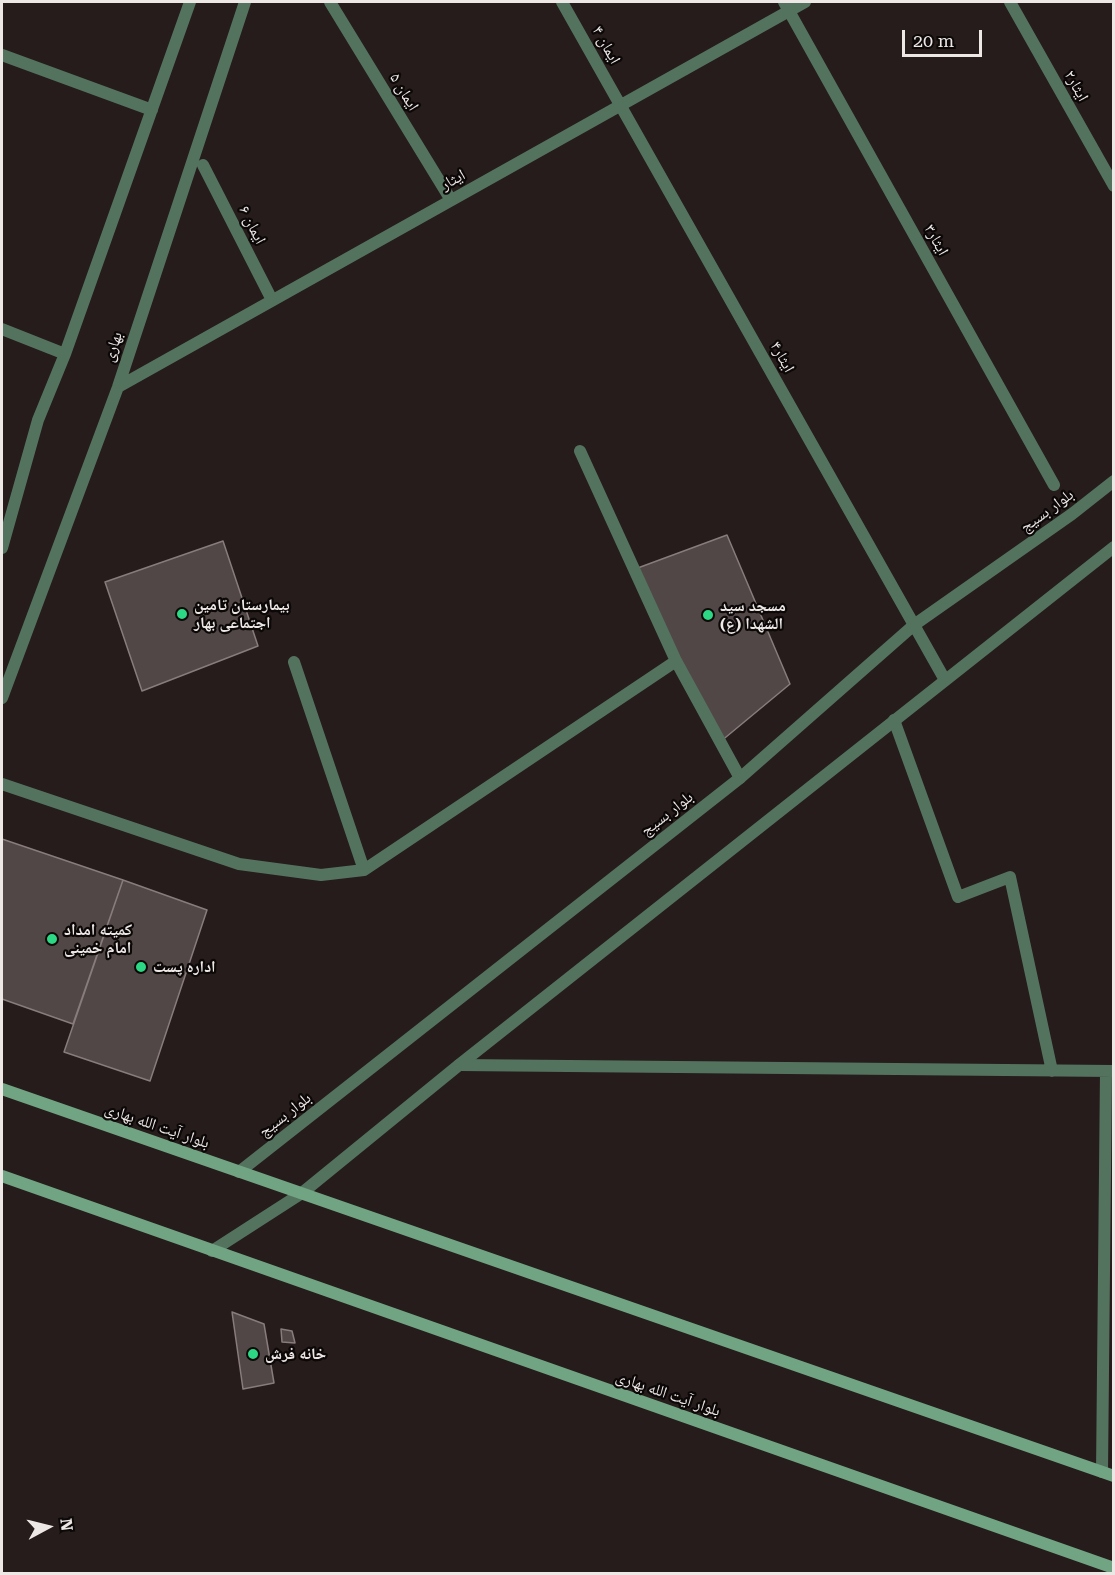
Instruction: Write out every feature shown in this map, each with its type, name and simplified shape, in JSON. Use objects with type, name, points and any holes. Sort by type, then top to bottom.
[{"type":"main road","name":"بلوار آیت الله بهاری","points":[[2,1089],[1108,1474]]},
{"type":"main road","name":"بلوار آیت الله بهاری","points":[[2,1176],[1113,1568]]},
{"type":"street","points":[[2,548],[38,420],[65,354],[190,2]]},
{"type":"street","name":"بهاری","points":[[2,698],[118,387],[245,2]]},
{"type":"street","name":"ایمان ۵","points":[[330,2],[451,200]]},
{"type":"street","name":"ایمان ۴","points":[[562,2],[621,105]]},
{"type":"street","name":"ایثار","points":[[118,387],[621,105],[787,6],[805,2]]},
{"type":"street","name":"ایثار۲","points":[[1010,2],[1113,186]]},
{"type":"street","name":"ایثار۳","points":[[787,6],[1054,485]]},
{"type":"street","points":[[2,55],[152,110]]},
{"type":"street","name":"ایثار۴","points":[[621,105],[945,680]]},
{"type":"street","name":"ایمان ۶","points":[[203,165],[272,300]]},
{"type":"street","points":[[2,329],[65,354]]},
{"type":"street","points":[[580,451],[676,660],[740,778]]},
{"type":"street","name":"بلوار بسیج","points":[[239,1172],[740,778],[914,625],[1072,514],[1113,481]]},
{"type":"street","points":[[212,1251],[302,1193],[459,1065],[1113,547]]},
{"type":"street","points":[[2,784],[239,864],[321,874],[363,870],[676,660]]},
{"type":"street","points":[[294,662],[363,870]]},
{"type":"street","points":[[894,720],[958,897],[1010,877],[1052,1071]]},
{"type":"street","points":[[459,1065],[1110,1071],[1108,1474]]},
{"type":"building","name":"مسجد سید الشهدا (ع)","points":[[727,535],[790,684],[720,742],[635,569]]},
{"type":"building","name":"بیمارستان تامین اجتماعی بهار","points":[[223,541],[258,646],[142,691],[105,582]]},
{"type":"building","name":"کمیته امداد امام خمینی","points":[[2,839],[123,880],[73,1024],[2,999]]},
{"type":"building","name":"اداره پست","points":[[123,880],[207,910],[150,1081],[64,1052]]},
{"type":"building","name":"خانه فرش","points":[[232,1312],[264,1324],[274,1383],[243,1389]]},
{"type":"building","points":[[281,1329],[292,1331],[295,1343],[282,1342]]},
{"type":"place","name":"بیمارستان تامین اجتماعی بهار","points":[[182,614]]},
{"type":"place","name":"مسجد سید الشهدا (ع)","points":[[708,615]]},
{"type":"place","name":"کمیته امداد امام خمینی","points":[[52,939]]},
{"type":"place","name":"اداره پست","points":[[141,967]]},
{"type":"place","name":"خانه فرش","points":[[253,1354]]}]
